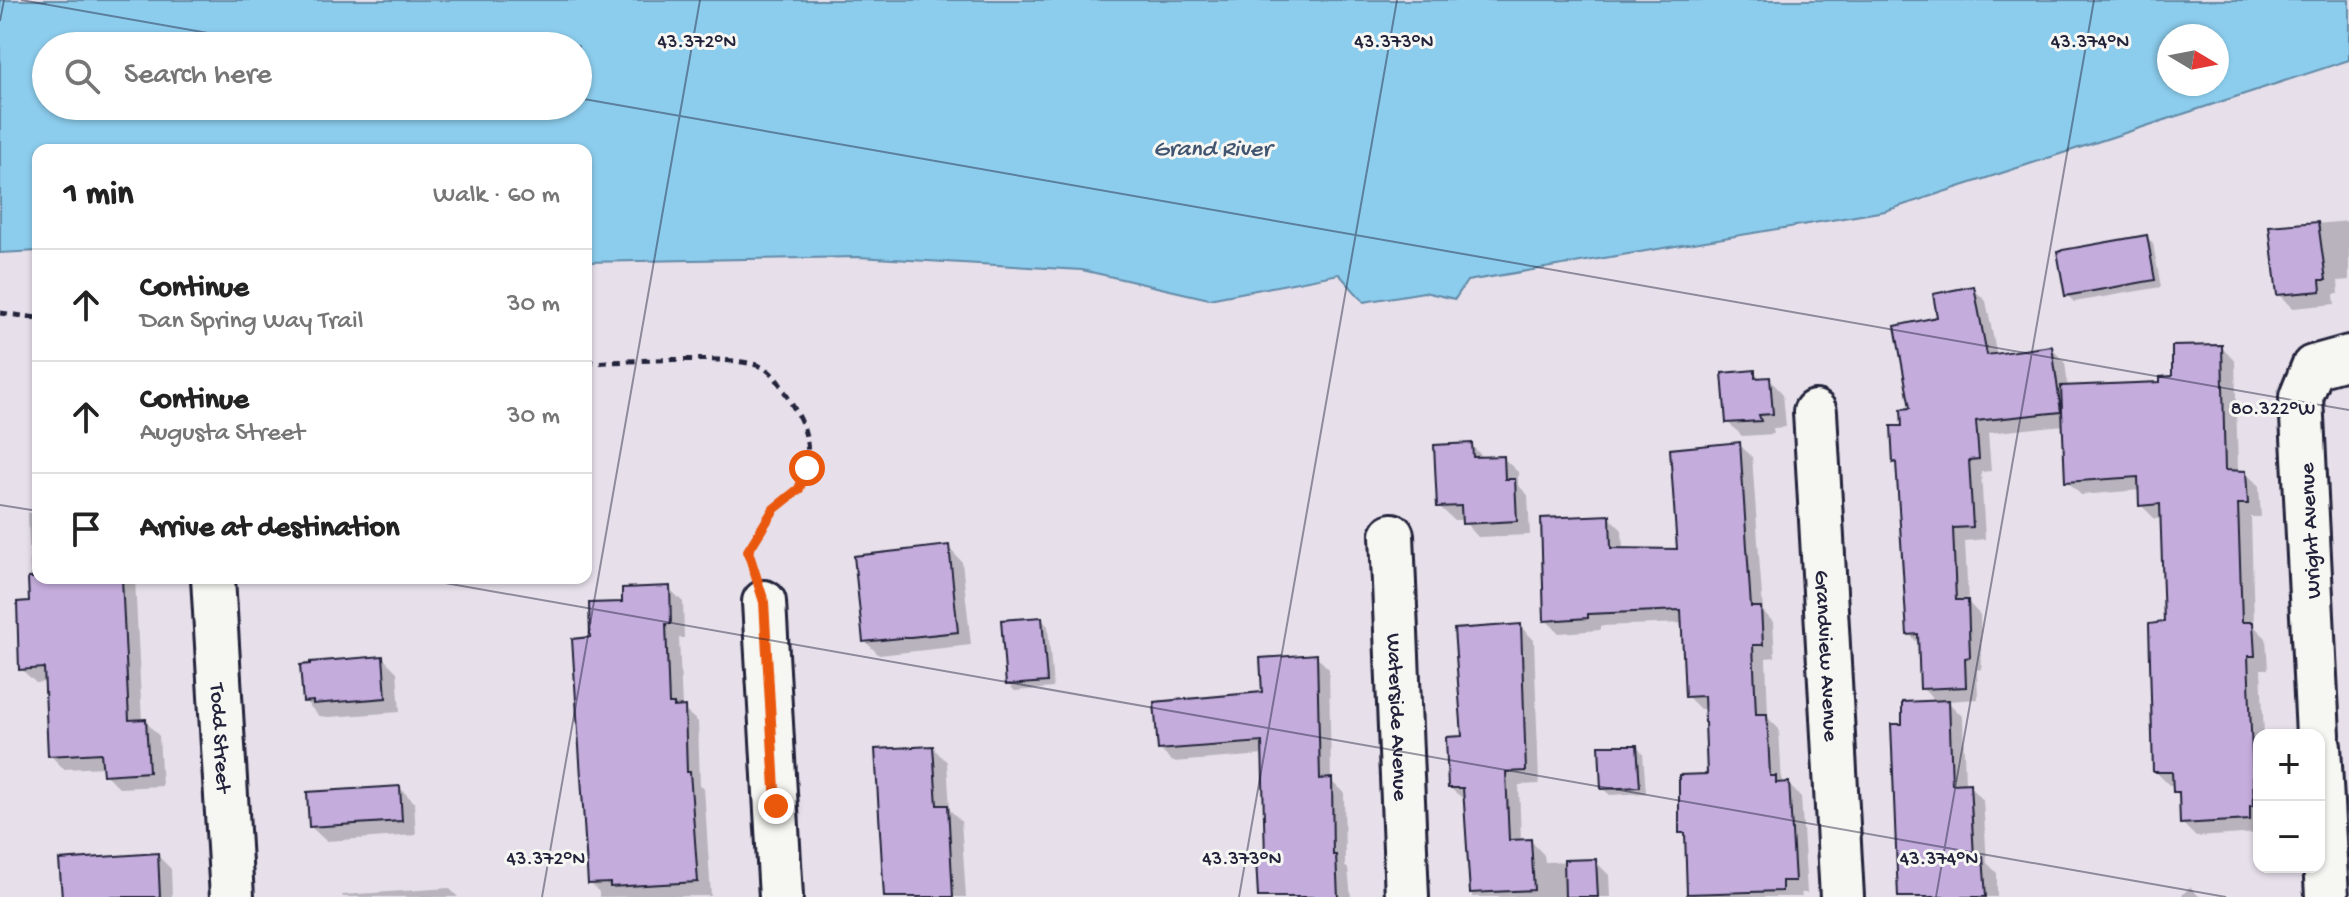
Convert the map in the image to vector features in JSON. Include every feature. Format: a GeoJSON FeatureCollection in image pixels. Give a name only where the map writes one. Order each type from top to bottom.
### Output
{"type":"FeatureCollection","features":[{"type":"Feature","properties":{"kind":"street","name":"Wright Avenue"},"geometry":{"type":"LineString","coordinates":[[2318,729],[2301,397],[2313,367],[2349,357]]}},
{"type":"Feature","properties":{"kind":"street","name":"Grandview Avenue"},"geometry":{"type":"LineString","coordinates":[[1815,412],[1842,897]]}},
{"type":"Feature","properties":{"kind":"street","name":"Waterside Avenue"},"geometry":{"type":"LineString","coordinates":[[1392,535],[1407,897]]}},
{"type":"Feature","properties":{"kind":"street","name":"Todd Street"},"geometry":{"type":"LineString","coordinates":[[213,584],[232,897]]}},
{"type":"Feature","properties":{"kind":"street"},"geometry":{"type":"LineString","coordinates":[[764,602],[781,897]]}},
{"type":"Feature","properties":{"kind":"street"},"geometry":{"type":"LineString","coordinates":[[2322,801],[2327,897]]}},
{"type":"Feature","properties":{"kind":"path"},"geometry":{"type":"LineString","coordinates":[[0,313],[32,317]]}},
{"type":"Feature","properties":{"kind":"path"},"geometry":{"type":"LineString","coordinates":[[592,363],[734,362],[764,368],[779,384],[804,423],[807,468],[799,489],[774,509],[748,551],[764,602]]}},
{"type":"Feature","properties":{"kind":"water","name":"Grand River"},"geometry":{"type":"Polygon","coordinates":[[[0,0],[2349,0],[2349,60],[1885,211],[1467,281],[1455,299],[1424,292],[1364,302],[1339,274],[1209,299],[1082,270],[858,257],[592,262],[592,144],[32,144],[32,251],[0,253],[0,0]]]}},
{"type":"Feature","properties":{"kind":"building"},"geometry":{"type":"Polygon","coordinates":[[[2318,222],[2326,280],[2320,280],[2321,291],[2277,295],[2269,226],[2318,222]]]}},
{"type":"Feature","properties":{"kind":"building"},"geometry":{"type":"Polygon","coordinates":[[[2147,235],[2155,280],[2065,296],[2057,251],[2147,235]]]}},
{"type":"Feature","properties":{"kind":"building"},"geometry":{"type":"Polygon","coordinates":[[[1974,286],[1987,355],[2052,346],[2061,412],[1976,421],[1979,459],[1969,460],[1973,527],[1953,528],[1956,600],[1968,600],[1970,657],[1965,658],[1966,687],[1920,689],[1918,634],[1907,635],[1896,462],[1893,463],[1891,426],[1902,426],[1901,409],[1910,408],[1895,326],[1937,317],[1933,294],[1974,286]]]}},
{"type":"Feature","properties":{"kind":"building"},"geometry":{"type":"Polygon","coordinates":[[[2222,345],[2225,470],[2246,471],[2248,504],[2238,504],[2242,622],[2253,622],[2255,656],[2248,656],[2253,781],[2250,820],[2180,824],[2179,792],[2173,792],[2172,772],[2153,772],[2149,624],[2164,622],[2160,504],[2139,506],[2138,477],[2065,482],[2061,386],[2160,382],[2160,377],[2172,376],[2172,346],[2222,345]]]}},
{"type":"Feature","properties":{"kind":"building"},"geometry":{"type":"Polygon","coordinates":[[[1755,370],[1755,378],[1770,377],[1773,414],[1759,415],[1761,421],[1726,423],[1722,373],[1755,370]]]}},
{"type":"Feature","properties":{"kind":"building"},"geometry":{"type":"Polygon","coordinates":[[[1740,442],[1751,607],[1761,607],[1763,645],[1753,645],[1756,714],[1767,714],[1770,776],[1776,776],[1776,783],[1789,782],[1795,881],[1782,881],[1782,891],[1687,894],[1685,833],[1679,833],[1679,775],[1707,774],[1704,696],[1685,697],[1681,610],[1588,614],[1588,618],[1544,621],[1541,518],[1610,515],[1611,548],[1677,549],[1670,449],[1740,442]]]}},
{"type":"Feature","properties":{"kind":"building"},"geometry":{"type":"Polygon","coordinates":[[[1472,443],[1473,457],[1504,456],[1505,479],[1515,479],[1517,521],[1462,524],[1461,506],[1437,507],[1434,445],[1472,443]]]}},
{"type":"Feature","properties":{"kind":"building"},"geometry":{"type":"Polygon","coordinates":[[[949,545],[958,632],[863,642],[854,556],[949,545]]]}},
{"type":"Feature","properties":{"kind":"building"},"geometry":{"type":"Polygon","coordinates":[[[28,578],[32,578],[32,584],[122,584],[129,720],[146,719],[149,772],[103,775],[101,753],[48,756],[44,668],[19,670],[17,602],[29,601],[28,578]]]}},
{"type":"Feature","properties":{"kind":"building"},"geometry":{"type":"Polygon","coordinates":[[[670,586],[671,624],[666,624],[669,704],[685,706],[687,772],[690,772],[698,882],[610,887],[610,883],[588,884],[572,639],[590,637],[589,603],[622,602],[622,588],[670,586]]]}},
{"type":"Feature","properties":{"kind":"building"},"geometry":{"type":"Polygon","coordinates":[[[1042,617],[1047,682],[1006,685],[1001,620],[1042,617]]]}},
{"type":"Feature","properties":{"kind":"building"},"geometry":{"type":"Polygon","coordinates":[[[1521,624],[1526,771],[1506,772],[1509,840],[1531,839],[1534,890],[1470,893],[1463,788],[1448,788],[1446,737],[1462,736],[1454,629],[1521,624]]]}},
{"type":"Feature","properties":{"kind":"building"},"geometry":{"type":"Polygon","coordinates":[[[1317,654],[1320,779],[1332,778],[1333,855],[1336,855],[1338,897],[1258,897],[1256,859],[1265,858],[1262,742],[1158,750],[1154,702],[1262,692],[1260,658],[1317,654]]]}},
{"type":"Feature","properties":{"kind":"building"},"geometry":{"type":"Polygon","coordinates":[[[383,656],[386,698],[313,704],[313,701],[303,702],[300,665],[383,656]]]}},
{"type":"Feature","properties":{"kind":"building"},"geometry":{"type":"Polygon","coordinates":[[[1949,700],[1952,784],[1970,783],[1974,857],[1983,856],[1986,897],[1898,897],[1891,724],[1902,724],[1902,702],[1949,700]]]}},
{"type":"Feature","properties":{"kind":"building"},"geometry":{"type":"Polygon","coordinates":[[[1599,745],[1637,745],[1640,787],[1601,789],[1599,745]]]}},
{"type":"Feature","properties":{"kind":"building"},"geometry":{"type":"Polygon","coordinates":[[[933,746],[937,805],[948,805],[953,897],[884,897],[875,749],[933,746]]]}},
{"type":"Feature","properties":{"kind":"building"},"geometry":{"type":"Polygon","coordinates":[[[400,786],[402,821],[309,827],[307,792],[400,786]]]}},
{"type":"Feature","properties":{"kind":"building"},"geometry":{"type":"Polygon","coordinates":[[[158,853],[160,897],[62,897],[59,860],[158,853]]]}},
{"type":"Feature","properties":{"kind":"building"},"geometry":{"type":"Polygon","coordinates":[[[1596,859],[1598,897],[1565,897],[1564,860],[1596,859]]]}},
{"type":"Feature","properties":{"kind":"route"},"geometry":{"type":"LineString","coordinates":[[776,806],[764,602],[748,551],[774,509],[799,489],[807,468]]}}]}
